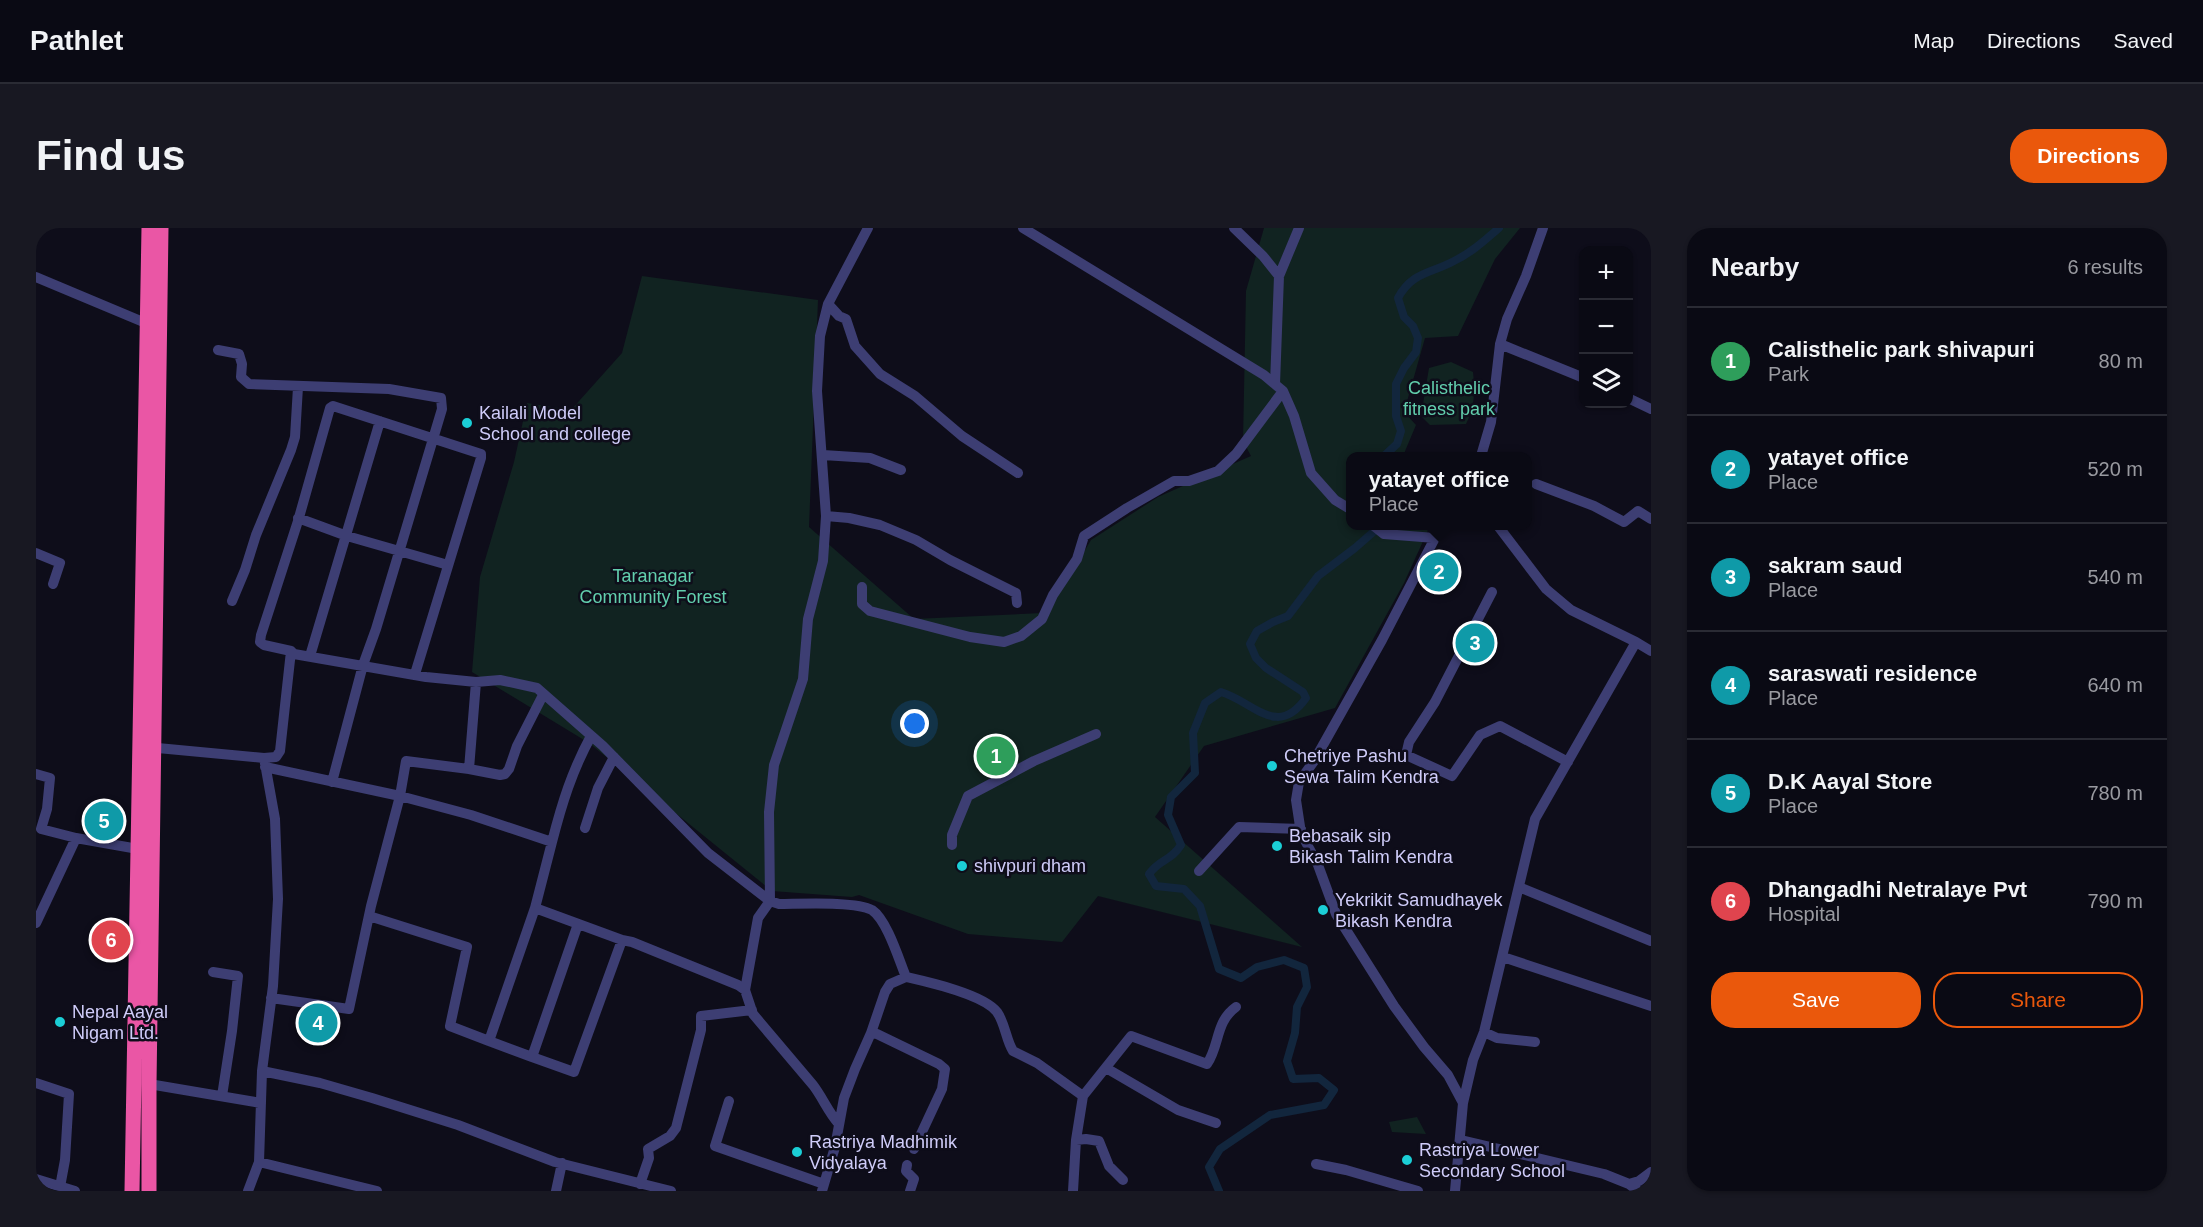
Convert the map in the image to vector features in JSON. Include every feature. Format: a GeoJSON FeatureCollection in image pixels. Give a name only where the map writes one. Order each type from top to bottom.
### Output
{"type":"FeatureCollection","features":[{"type":"Feature","properties":{"kind":"highway"},"geometry":{"type":"LineString","coordinates":[[149,228],[147,747],[149,1191]]}},
{"type":"Feature","properties":{"kind":"highway"},"geometry":{"type":"LineString","coordinates":[[132,1191],[138,849],[147,747],[161,228]]}},
{"type":"Feature","properties":{"kind":"street"},"geometry":{"type":"LineString","coordinates":[[839,1124],[830,1115],[820,1095],[752,1010],[745,990],[758,918],[770,901],[769,812],[774,765],[803,679],[807,627],[823,561],[826,516],[817,391],[820,336],[828,304],[868,228]]}},
{"type":"Feature","properties":{"kind":"street"},"geometry":{"type":"LineString","coordinates":[[1023,228],[1264,375],[1279,388],[1294,416],[1311,473],[1335,500],[1346,507]]}},
{"type":"Feature","properties":{"kind":"street"},"geometry":{"type":"LineString","coordinates":[[1234,228],[1263,256],[1279,276]]}},
{"type":"Feature","properties":{"kind":"street"},"geometry":{"type":"LineString","coordinates":[[862,588],[862,604],[870,611],[970,637],[1004,642],[1021,636],[1042,620],[1053,595],[1077,559],[1084,536],[1174,481],[1189,481],[1218,471],[1236,454],[1279,388],[1279,276],[1299,228]]}},
{"type":"Feature","properties":{"kind":"street"},"geometry":{"type":"LineString","coordinates":[[1482,452],[1491,422],[1500,344],[1507,319],[1526,276],[1543,228]]}},
{"type":"Feature","properties":{"kind":"street"},"geometry":{"type":"LineString","coordinates":[[36,277],[148,324]]}},
{"type":"Feature","properties":{"kind":"street"},"geometry":{"type":"LineString","coordinates":[[828,304],[839,316],[846,319],[855,346],[880,374],[915,396],[962,435],[1018,473]]}},
{"type":"Feature","properties":{"kind":"street"},"geometry":{"type":"LineString","coordinates":[[1500,344],[1579,376]]}},
{"type":"Feature","properties":{"kind":"street"},"geometry":{"type":"LineString","coordinates":[[218,350],[239,354],[242,364],[241,377],[249,384],[389,389],[441,398],[442,409],[363,665],[332,782]]}},
{"type":"Feature","properties":{"kind":"street"},"geometry":{"type":"LineString","coordinates":[[232,601],[260,524],[291,450],[295,437],[298,387]]}},
{"type":"Feature","properties":{"kind":"street"},"geometry":{"type":"LineString","coordinates":[[1633,400],[1651,409]]}},
{"type":"Feature","properties":{"kind":"street"},"geometry":{"type":"LineString","coordinates":[[415,674],[482,458],[479,452],[333,406],[330,408],[260,642],[291,651],[294,654],[415,674],[476,682],[500,680],[537,688],[614,757],[708,853],[770,901],[779,904],[859,906],[873,911],[882,921],[906,977]]}},
{"type":"Feature","properties":{"kind":"street"},"geometry":{"type":"LineString","coordinates":[[310,656],[380,421]]}},
{"type":"Feature","properties":{"kind":"street"},"geometry":{"type":"LineString","coordinates":[[823,455],[870,458],[901,470]]}},
{"type":"Feature","properties":{"kind":"street"},"geometry":{"type":"LineString","coordinates":[[1536,484],[1594,506],[1624,522],[1638,511],[1651,519]]}},
{"type":"Feature","properties":{"kind":"street"},"geometry":{"type":"LineString","coordinates":[[826,516],[849,518],[880,525],[916,540],[1016,593],[1017,603]]}},
{"type":"Feature","properties":{"kind":"street"},"geometry":{"type":"LineString","coordinates":[[298,519],[347,536],[448,565]]}},
{"type":"Feature","properties":{"kind":"street"},"geometry":{"type":"LineString","coordinates":[[1380,530],[1384,534],[1435,538]]}},
{"type":"Feature","properties":{"kind":"street"},"geometry":{"type":"LineString","coordinates":[[1442,530],[1435,538],[1314,761],[1299,782],[1296,800],[1301,829],[1318,865],[1336,914],[1394,1006],[1448,1075],[1463,1103]]}},
{"type":"Feature","properties":{"kind":"street"},"geometry":{"type":"LineString","coordinates":[[1502,530],[1546,589],[1571,610],[1651,651]]}},
{"type":"Feature","properties":{"kind":"street"},"geometry":{"type":"LineString","coordinates":[[36,553],[60,563],[53,584]]}},
{"type":"Feature","properties":{"kind":"street"},"geometry":{"type":"LineString","coordinates":[[1492,592],[1435,702],[1409,742],[1406,755],[1452,776],[1480,735],[1500,726],[1568,762]]}},
{"type":"Feature","properties":{"kind":"street"},"geometry":{"type":"LineString","coordinates":[[1455,1191],[1463,1103],[1473,1060],[1484,1032],[1535,819],[1636,642]]}},
{"type":"Feature","properties":{"kind":"street"},"geometry":{"type":"LineString","coordinates":[[265,763],[276,757],[280,751],[291,651]]}},
{"type":"Feature","properties":{"kind":"street"},"geometry":{"type":"LineString","coordinates":[[469,769],[476,682]]}},
{"type":"Feature","properties":{"kind":"street"},"geometry":{"type":"LineString","coordinates":[[272,998],[349,1009],[369,916],[400,796],[406,761],[469,769],[500,776],[509,769],[517,746],[543,695]]}},
{"type":"Feature","properties":{"kind":"street"},"geometry":{"type":"LineString","coordinates":[[952,845],[952,836],[968,796],[1034,760],[1096,734]]}},
{"type":"Feature","properties":{"kind":"street"},"geometry":{"type":"LineString","coordinates":[[489,1041],[535,908],[564,794],[576,763],[591,736]]}},
{"type":"Feature","properties":{"kind":"street"},"geometry":{"type":"LineString","coordinates":[[147,747],[265,763],[332,782],[400,796],[471,815],[552,842]]}},
{"type":"Feature","properties":{"kind":"street"},"geometry":{"type":"LineString","coordinates":[[585,828],[598,788],[614,757]]}},
{"type":"Feature","properties":{"kind":"street"},"geometry":{"type":"LineString","coordinates":[[248,1191],[259,1162],[262,1071],[272,998],[278,899],[275,819],[265,763]]}},
{"type":"Feature","properties":{"kind":"street"},"geometry":{"type":"LineString","coordinates":[[36,774],[50,778],[47,809],[38,828],[76,838],[138,849]]}},
{"type":"Feature","properties":{"kind":"street"},"geometry":{"type":"LineString","coordinates":[[1199,871],[1239,827],[1301,829]]}},
{"type":"Feature","properties":{"kind":"street"},"geometry":{"type":"LineString","coordinates":[[36,924],[76,838]]}},
{"type":"Feature","properties":{"kind":"street"},"geometry":{"type":"LineString","coordinates":[[1519,887],[1651,941]]}},
{"type":"Feature","properties":{"kind":"street"},"geometry":{"type":"LineString","coordinates":[[535,908],[632,942],[738,985],[745,990]]}},
{"type":"Feature","properties":{"kind":"street"},"geometry":{"type":"LineString","coordinates":[[369,916],[467,947],[450,1026],[574,1072],[622,940]]}},
{"type":"Feature","properties":{"kind":"street"},"geometry":{"type":"LineString","coordinates":[[532,1057],[578,924]]}},
{"type":"Feature","properties":{"kind":"street"},"geometry":{"type":"LineString","coordinates":[[1503,957],[1651,1006]]}},
{"type":"Feature","properties":{"kind":"street"},"geometry":{"type":"LineString","coordinates":[[213,972],[238,976],[222,1096]]}},
{"type":"Feature","properties":{"kind":"street"},"geometry":{"type":"LineString","coordinates":[[729,1101],[715,1146],[823,1187],[835,1147],[844,1098],[885,992],[890,984],[906,977],[987,1002],[998,1013],[1013,1051],[1037,1064],[1083,1096]]}},
{"type":"Feature","properties":{"kind":"street"},"geometry":{"type":"LineString","coordinates":[[1073,1191],[1076,1140],[1083,1096],[1131,1036],[1206,1064],[1212,1057],[1218,1031],[1224,1018],[1236,1007]]}},
{"type":"Feature","properties":{"kind":"street"},"geometry":{"type":"LineString","coordinates":[[640,1184],[649,1158],[648,1149],[670,1136],[676,1128],[700,1030],[701,1016],[752,1010]]}},
{"type":"Feature","properties":{"kind":"street"},"geometry":{"type":"LineString","coordinates":[[1484,1032],[1497,1038],[1535,1042]]}},
{"type":"Feature","properties":{"kind":"street"},"geometry":{"type":"LineString","coordinates":[[871,1033],[939,1064],[945,1069],[942,1089],[914,1149]]}},
{"type":"Feature","properties":{"kind":"street"},"geometry":{"type":"LineString","coordinates":[[1106,1068],[1178,1110],[1216,1123]]}},
{"type":"Feature","properties":{"kind":"street"},"geometry":{"type":"LineString","coordinates":[[262,1071],[320,1083],[458,1125],[562,1163],[671,1191]]}},
{"type":"Feature","properties":{"kind":"street"},"geometry":{"type":"LineString","coordinates":[[36,1083],[69,1094],[65,1160],[60,1187]]}},
{"type":"Feature","properties":{"kind":"street"},"geometry":{"type":"LineString","coordinates":[[149,1084],[261,1103]]}},
{"type":"Feature","properties":{"kind":"street"},"geometry":{"type":"LineString","coordinates":[[1076,1140],[1099,1141],[1108,1166],[1123,1180]]}},
{"type":"Feature","properties":{"kind":"street"},"geometry":{"type":"LineString","coordinates":[[1461,1140],[1604,1174],[1633,1187],[1651,1172]]}},
{"type":"Feature","properties":{"kind":"street"},"geometry":{"type":"LineString","coordinates":[[259,1162],[377,1191]]}},
{"type":"Feature","properties":{"kind":"street"},"geometry":{"type":"LineString","coordinates":[[556,1191],[562,1163]]}},
{"type":"Feature","properties":{"kind":"street"},"geometry":{"type":"LineString","coordinates":[[1316,1164],[1346,1170],[1418,1191]]}},
{"type":"Feature","properties":{"kind":"street"},"geometry":{"type":"LineString","coordinates":[[907,1165],[906,1171],[914,1179],[910,1191]]}},
{"type":"Feature","properties":{"kind":"street"},"geometry":{"type":"LineString","coordinates":[[36,1179],[75,1191]]}},
{"type":"Feature","properties":{"kind":"green space","name":"Taranagar Community Forest"},"geometry":{"type":"Polygon","coordinates":[[[1264,228],[1520,228],[1495,259],[1458,336],[1425,338],[1404,412],[1416,425],[1405,452],[1346,452],[1346,530],[1428,530],[1404,583],[1335,708],[1204,746],[1155,817],[1302,947],[1098,896],[1062,942],[968,934],[859,895],[852,897],[772,891],[589,743],[472,672],[480,577],[514,462],[527,403],[571,410],[622,353],[642,276],[818,300],[809,527],[914,619],[1042,613],[1064,586],[1091,540],[1158,497],[1251,456],[1243,441],[1246,291],[1264,228]]]}},
{"type":"Feature","properties":{"kind":"green space","name":"Calisthelic fitness park"},"geometry":{"type":"Polygon","coordinates":[[[1451,362],[1473,372],[1474,392],[1471,411],[1466,424],[1430,425],[1421,416],[1429,368],[1451,362]]]}},
{"type":"Feature","properties":{"kind":"green space"},"geometry":{"type":"Polygon","coordinates":[[[1417,1117],[1426,1134],[1392,1132],[1389,1122],[1417,1117]]]}},
{"type":"Feature","properties":{"kind":"waterway"},"geometry":{"type":"LineString","coordinates":[[1388,452],[1397,444],[1401,431],[1396,416],[1396,384],[1416,352],[1418,338],[1413,326],[1404,317],[1398,298],[1403,289],[1416,278],[1460,258],[1499,228]]}},
{"type":"Feature","properties":{"kind":"waterway"},"geometry":{"type":"LineString","coordinates":[[1219,1191],[1209,1167],[1220,1149],[1270,1115],[1324,1105],[1334,1090],[1319,1078],[1293,1079],[1287,1061],[1295,1033],[1297,1007],[1307,987],[1304,968],[1284,960],[1257,967],[1241,978],[1219,969],[1200,906],[1184,889],[1156,886],[1149,874],[1181,845],[1168,815],[1171,797],[1195,773],[1193,733],[1205,703],[1221,692],[1275,717],[1285,716],[1295,710],[1306,698],[1303,692],[1266,668],[1256,658],[1250,644],[1257,631],[1288,616],[1318,576],[1376,530]]}},
{"type":"Feature","properties":{"kind":"place","name":"Kailali Model School and college"},"geometry":{"type":"Point","coordinates":[467,423]}},
{"type":"Feature","properties":{"kind":"place","name":"yatayet office"},"geometry":{"type":"Point","coordinates":[1439,572]}},
{"type":"Feature","properties":{"kind":"place","name":"sakram saud"},"geometry":{"type":"Point","coordinates":[1475,643]}},
{"type":"Feature","properties":{"kind":"place","name":"Calisthelic park shivapuri"},"geometry":{"type":"Point","coordinates":[996,756]}},
{"type":"Feature","properties":{"kind":"place","name":"Chetriye Pashu Sewa Talim Kendra"},"geometry":{"type":"Point","coordinates":[1272,766]}},
{"type":"Feature","properties":{"kind":"place","name":"D.K Aayal Store"},"geometry":{"type":"Point","coordinates":[104,821]}},
{"type":"Feature","properties":{"kind":"place","name":"Bebasaik sip Bikash Talim Kendra"},"geometry":{"type":"Point","coordinates":[1277,846]}},
{"type":"Feature","properties":{"kind":"place","name":"shivpuri dham"},"geometry":{"type":"Point","coordinates":[962,866]}},
{"type":"Feature","properties":{"kind":"place","name":"Yekrikit Samudhayek Bikash Kendra"},"geometry":{"type":"Point","coordinates":[1323,910]}},
{"type":"Feature","properties":{"kind":"place","name":"Dhangadhi Netralaye Pvt"},"geometry":{"type":"Point","coordinates":[111,940]}},
{"type":"Feature","properties":{"kind":"place","name":"Nepal Aayal Nigam Ltd."},"geometry":{"type":"Point","coordinates":[60,1022]}},
{"type":"Feature","properties":{"kind":"place","name":"saraswati residence"},"geometry":{"type":"Point","coordinates":[318,1023]}},
{"type":"Feature","properties":{"kind":"place","name":"Rastriya Madhimik Vidyalaya"},"geometry":{"type":"Point","coordinates":[797,1152]}},
{"type":"Feature","properties":{"kind":"place","name":"Rastriya Lower Secondary School"},"geometry":{"type":"Point","coordinates":[1407,1160]}}]}
